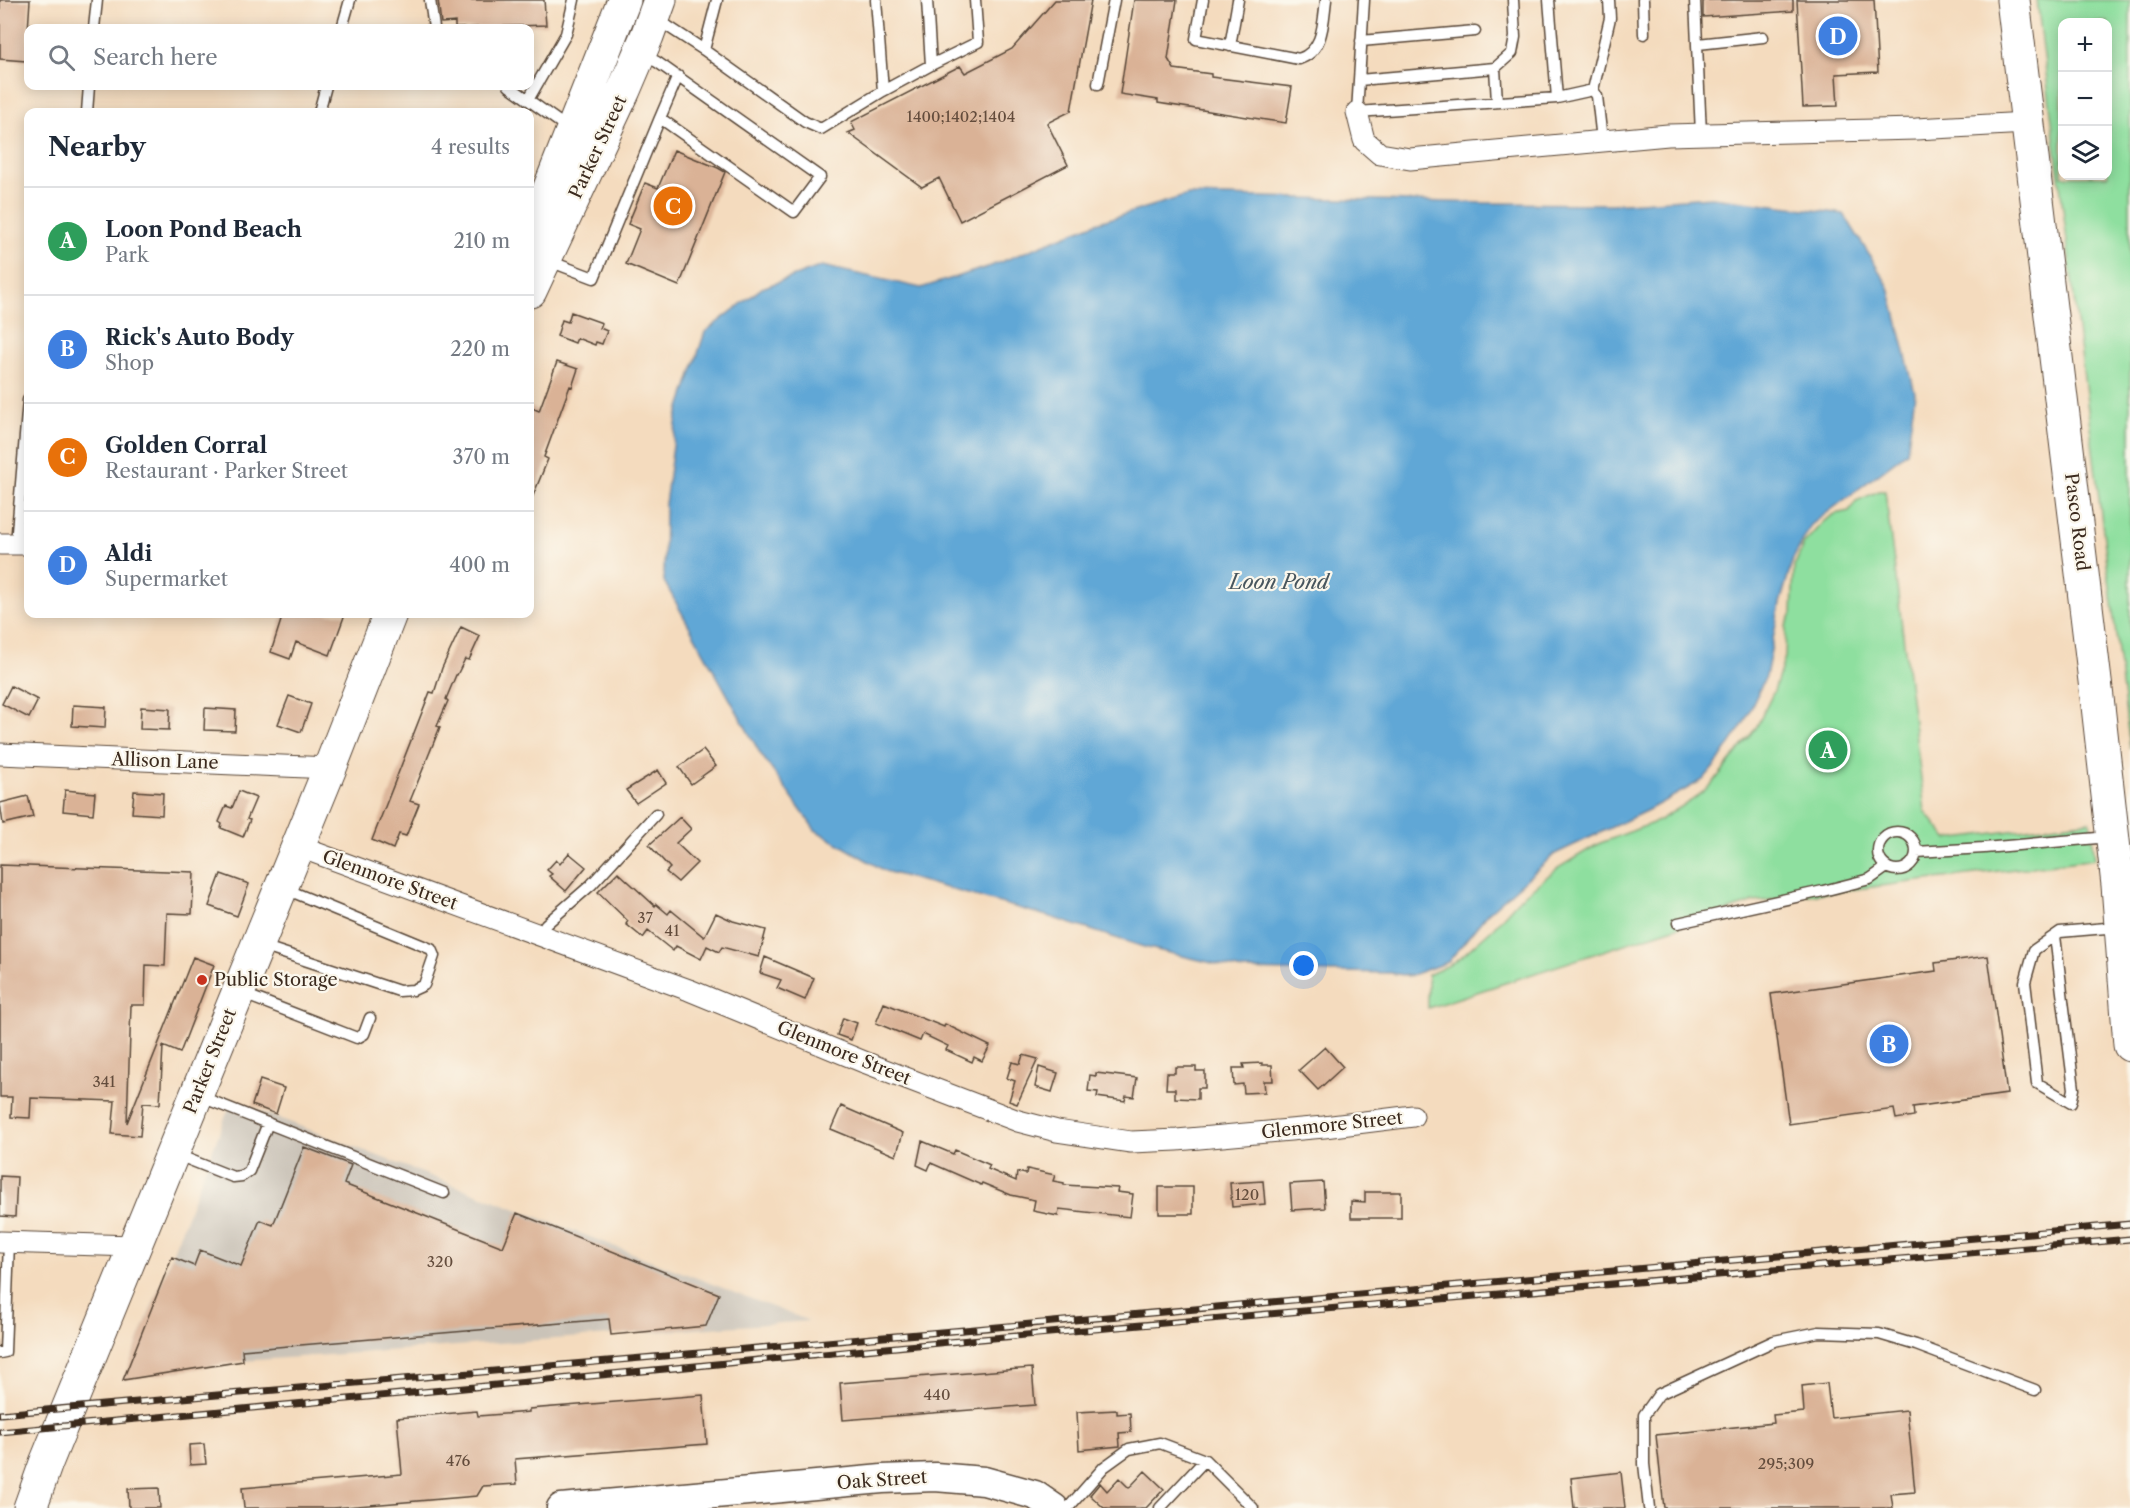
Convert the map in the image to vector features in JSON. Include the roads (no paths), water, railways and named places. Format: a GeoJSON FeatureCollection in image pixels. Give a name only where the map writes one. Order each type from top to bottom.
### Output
{"type":"FeatureCollection","features":[{"type":"Feature","properties":{"kind":"main road","name":"Parker Street"},"geometry":{"type":"LineString","coordinates":[[534,266],[537,248],[572,131],[624,0]]}},
{"type":"Feature","properties":{"kind":"main road","name":"Pasco Road"},"geometry":{"type":"LineString","coordinates":[[2013,0],[2085,585],[2121,927],[2130,1045]]}},
{"type":"Feature","properties":{"kind":"main road","name":"Parker Street"},"geometry":{"type":"LineString","coordinates":[[537,248],[640,53],[657,9]]}},
{"type":"Feature","properties":{"kind":"main road","name":"Parker Street"},"geometry":{"type":"LineString","coordinates":[[30,1508],[46,1463],[330,768],[388,618]]}},
{"type":"Feature","properties":{"kind":"street"},"geometry":{"type":"LineString","coordinates":[[1357,112],[1364,141],[1380,154],[1410,159],[1602,140],[1701,134],[1916,129],[2027,123]]}},
{"type":"Feature","properties":{"kind":"street","name":"Allison Lane"},"geometry":{"type":"LineString","coordinates":[[0,754],[330,768]]}},
{"type":"Feature","properties":{"kind":"street","name":"Glenmore Street"},"geometry":{"type":"LineString","coordinates":[[297,846],[689,990],[864,1062],[1018,1121],[1057,1131],[1131,1142],[1324,1127],[1413,1116]]}},
{"type":"Feature","properties":{"kind":"street"},"geometry":{"type":"LineString","coordinates":[[4,1242],[134,1246]]}},
{"type":"Feature","properties":{"kind":"street","name":"Oak Street"},"geometry":{"type":"LineString","coordinates":[[561,1508],[658,1504],[882,1479],[936,1477],[984,1481],[1035,1495],[1054,1508]]}},
{"type":"Feature","properties":{"kind":"lane"},"geometry":{"type":"LineString","coordinates":[[94,24],[97,0]]}},
{"type":"Feature","properties":{"kind":"lane"},"geometry":{"type":"LineString","coordinates":[[343,24],[350,0]]}},
{"type":"Feature","properties":{"kind":"lane"},"geometry":{"type":"LineString","coordinates":[[430,0],[433,24]]}},
{"type":"Feature","properties":{"kind":"lane"},"geometry":{"type":"LineString","coordinates":[[534,90],[566,34],[574,0]]}},
{"type":"Feature","properties":{"kind":"lane"},"geometry":{"type":"LineString","coordinates":[[704,50],[717,0]]}},
{"type":"Feature","properties":{"kind":"lane"},"geometry":{"type":"LineString","coordinates":[[876,0],[883,91]]}},
{"type":"Feature","properties":{"kind":"lane"},"geometry":{"type":"LineString","coordinates":[[927,0],[931,65]]}},
{"type":"Feature","properties":{"kind":"lane"},"geometry":{"type":"LineString","coordinates":[[657,9],[704,50],[805,122],[821,129],[883,91],[978,42],[975,0]]}},
{"type":"Feature","properties":{"kind":"lane"},"geometry":{"type":"LineString","coordinates":[[1098,84],[1114,0]]}},
{"type":"Feature","properties":{"kind":"lane"},"geometry":{"type":"LineString","coordinates":[[1203,0],[1196,39],[1299,59],[1307,57],[1319,41],[1326,0]]}},
{"type":"Feature","properties":{"kind":"lane"},"geometry":{"type":"LineString","coordinates":[[1230,46],[1238,0]]}},
{"type":"Feature","properties":{"kind":"lane"},"geometry":{"type":"LineString","coordinates":[[1364,0],[1357,112],[1557,98],[1593,90]]}},
{"type":"Feature","properties":{"kind":"lane"},"geometry":{"type":"LineString","coordinates":[[1359,80],[1495,68],[1512,53],[1515,37],[1513,0]]}},
{"type":"Feature","properties":{"kind":"lane"},"geometry":{"type":"LineString","coordinates":[[1549,0],[1557,98]]}},
{"type":"Feature","properties":{"kind":"lane"},"geometry":{"type":"LineString","coordinates":[[1602,140],[1597,96],[1593,90],[1610,18],[1609,0]]}},
{"type":"Feature","properties":{"kind":"lane"},"geometry":{"type":"LineString","coordinates":[[1643,0],[1644,34]]}},
{"type":"Feature","properties":{"kind":"lane"},"geometry":{"type":"LineString","coordinates":[[1695,0],[1701,134]]}},
{"type":"Feature","properties":{"kind":"lane"},"geometry":{"type":"LineString","coordinates":[[1361,41],[1475,31]]}},
{"type":"Feature","properties":{"kind":"lane"},"geometry":{"type":"LineString","coordinates":[[1698,44],[1763,37]]}},
{"type":"Feature","properties":{"kind":"lane"},"geometry":{"type":"LineString","coordinates":[[640,53],[678,76],[820,177],[794,212],[660,118]]}},
{"type":"Feature","properties":{"kind":"lane"},"geometry":{"type":"LineString","coordinates":[[1495,68],[1497,102]]}},
{"type":"Feature","properties":{"kind":"lane"},"geometry":{"type":"LineString","coordinates":[[537,248],[594,278],[678,76]]}},
{"type":"Feature","properties":{"kind":"lane"},"geometry":{"type":"LineString","coordinates":[[87,108],[90,90]]}},
{"type":"Feature","properties":{"kind":"lane"},"geometry":{"type":"LineString","coordinates":[[320,108],[325,90]]}},
{"type":"Feature","properties":{"kind":"lane"},"geometry":{"type":"LineString","coordinates":[[514,90],[572,131]]}},
{"type":"Feature","properties":{"kind":"lane"},"geometry":{"type":"LineString","coordinates":[[528,100],[534,90]]}},
{"type":"Feature","properties":{"kind":"lane"},"geometry":{"type":"LineString","coordinates":[[15,544],[24,444]]}},
{"type":"Feature","properties":{"kind":"lane"},"geometry":{"type":"LineString","coordinates":[[538,935],[546,924],[591,885],[656,814]]}},
{"type":"Feature","properties":{"kind":"lane"},"geometry":{"type":"LineString","coordinates":[[1905,834],[1914,843],[1916,852],[1914,860],[1899,870],[1887,867],[1879,857],[1880,844],[1888,835],[1905,834]]}},
{"type":"Feature","properties":{"kind":"lane"},"geometry":{"type":"LineString","coordinates":[[1916,852],[2112,837]]}},
{"type":"Feature","properties":{"kind":"lane"},"geometry":{"type":"LineString","coordinates":[[1678,923],[1870,879],[1887,867]]}},
{"type":"Feature","properties":{"kind":"lane"},"geometry":{"type":"LineString","coordinates":[[257,944],[399,991],[413,990],[424,985],[434,956],[430,949],[280,887]]}},
{"type":"Feature","properties":{"kind":"lane"},"geometry":{"type":"LineString","coordinates":[[2055,936],[2074,1089],[2071,1103],[2037,1083],[2025,982],[2034,950],[2060,932],[2121,927]]}},
{"type":"Feature","properties":{"kind":"lane"},"geometry":{"type":"LineString","coordinates":[[238,992],[357,1038],[364,1034],[370,1018]]}},
{"type":"Feature","properties":{"kind":"lane"},"geometry":{"type":"LineString","coordinates":[[196,1094],[444,1193]]}},
{"type":"Feature","properties":{"kind":"lane"},"geometry":{"type":"LineString","coordinates":[[172,1153],[233,1177],[242,1176],[249,1171],[268,1123]]}},
{"type":"Feature","properties":{"kind":"lane"},"geometry":{"type":"LineString","coordinates":[[0,1353],[5,1352],[4,1242]]}},
{"type":"Feature","properties":{"kind":"lane"},"geometry":{"type":"LineString","coordinates":[[1649,1508],[1644,1464],[1644,1415],[1659,1394],[1774,1341],[1819,1332],[1880,1334],[1916,1345],[2035,1390]]}},
{"type":"Feature","properties":{"kind":"lane"},"geometry":{"type":"LineString","coordinates":[[1068,1508],[1104,1467],[1129,1449],[1160,1443],[1205,1460],[1253,1508]]}},
{"type":"Feature","properties":{"kind":"lane"},"geometry":{"type":"LineString","coordinates":[[1160,1508],[1205,1460]]}},
{"type":"Feature","properties":{"kind":"water","name":"Loon Pond"},"geometry":{"type":"Polygon","coordinates":[[[1188,195],[1611,204],[1712,197],[1844,214],[1889,287],[1915,393],[1907,452],[1811,525],[1793,559],[1780,603],[1766,676],[1744,723],[1718,762],[1703,780],[1648,810],[1555,854],[1487,914],[1448,962],[1409,976],[1391,973],[1242,970],[1144,947],[1047,916],[885,871],[815,830],[760,753],[664,581],[665,504],[677,417],[705,332],[762,288],[822,266],[921,288],[991,266],[1096,223],[1188,195]]]}},
{"type":"Feature","properties":{"kind":"railway"},"geometry":{"type":"LineString","coordinates":[[0,1414],[964,1330],[2130,1224]]}},
{"type":"Feature","properties":{"kind":"railway"},"geometry":{"type":"LineString","coordinates":[[0,1432],[970,1340],[2130,1239]]}},
{"type":"Feature","properties":{"kind":"place","name":"Aldi"},"geometry":{"type":"Point","coordinates":[1838,36]}},
{"type":"Feature","properties":{"kind":"place","name":"Golden Corral"},"geometry":{"type":"Point","coordinates":[673,206]}},
{"type":"Feature","properties":{"kind":"place","name":"Loon Pond Beach"},"geometry":{"type":"Point","coordinates":[1828,750]}},
{"type":"Feature","properties":{"kind":"place","name":"Public Storage"},"geometry":{"type":"Point","coordinates":[202,980]}},
{"type":"Feature","properties":{"kind":"place","name":"Rick's Auto Body"},"geometry":{"type":"Point","coordinates":[1889,1044]}}]}
